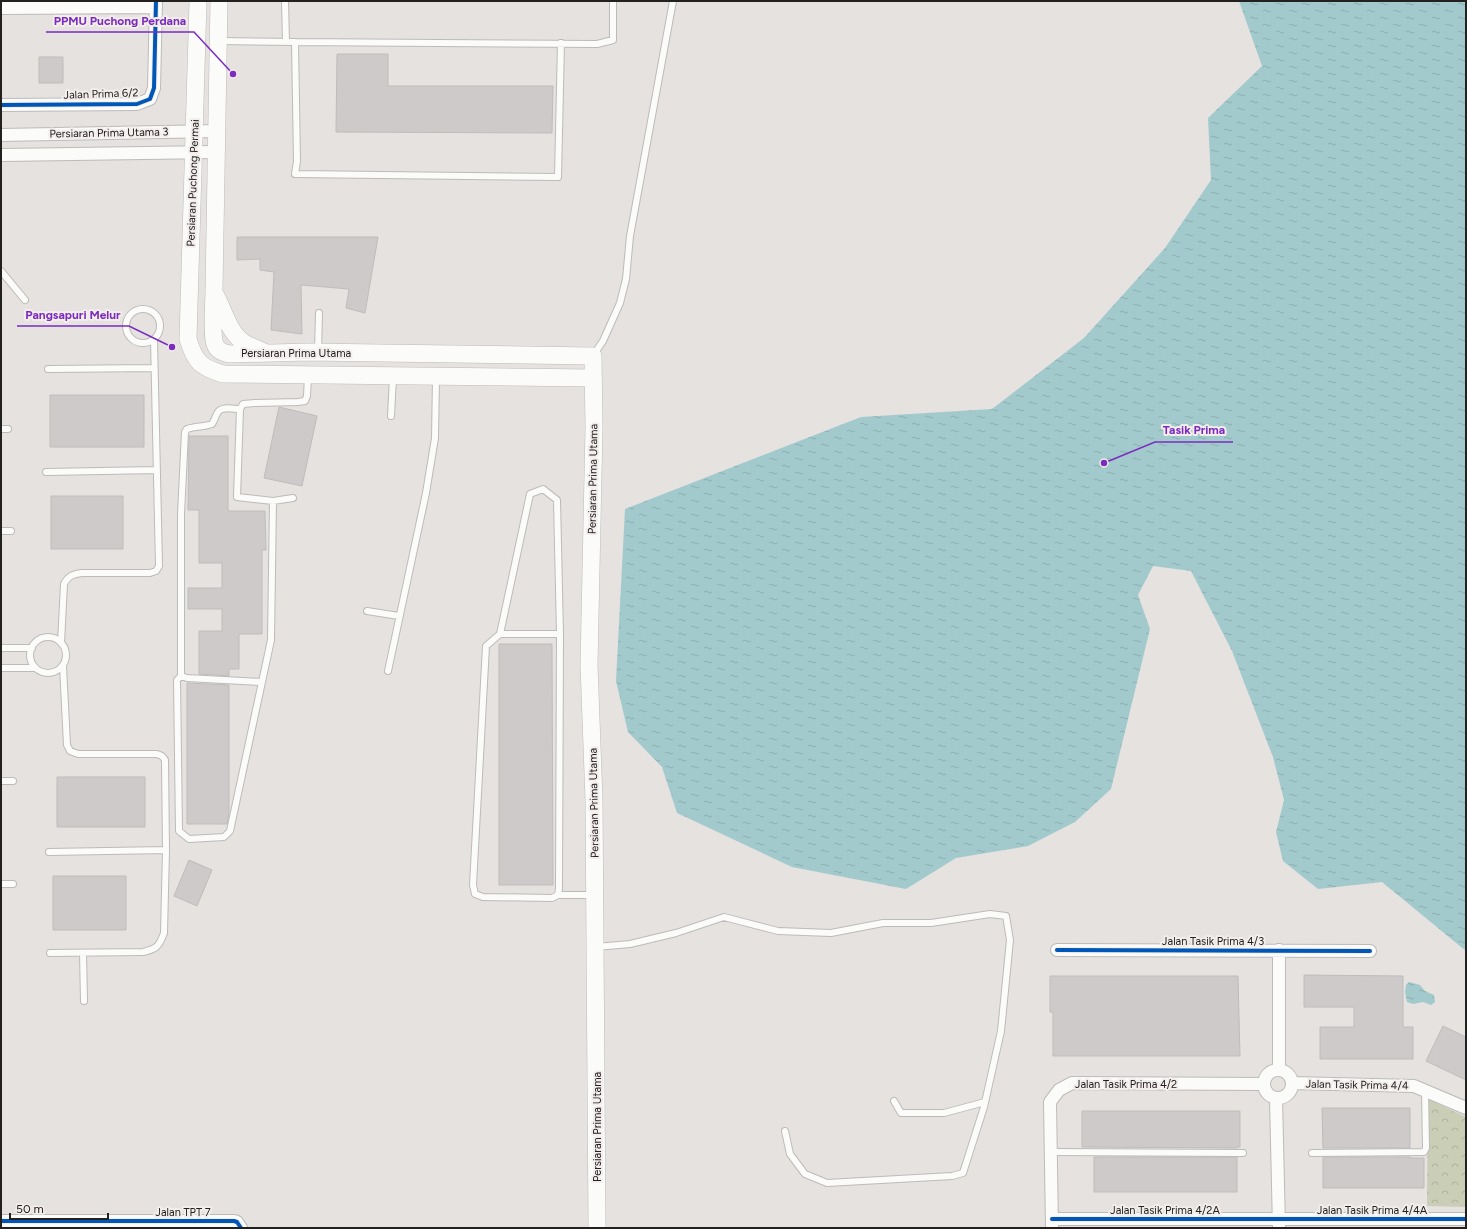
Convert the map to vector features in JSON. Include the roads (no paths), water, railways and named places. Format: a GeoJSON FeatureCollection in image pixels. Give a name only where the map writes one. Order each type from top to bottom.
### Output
{"type":"FeatureCollection","features":[{"type":"Feature","properties":{"kind":"main road","name":"Persiaran Puchong Permai"},"geometry":{"type":"LineString","coordinates":[[198,1],[188,339],[192,353],[198,363]]}},
{"type":"Feature","properties":{"kind":"main road","name":"Persiaran Puchong Permai"},"geometry":{"type":"LineString","coordinates":[[217,349],[214,336],[214,290],[219,1]]}},
{"type":"Feature","properties":{"kind":"main road"},"geometry":{"type":"LineString","coordinates":[[214,290],[229,327],[245,344],[268,353]]}},
{"type":"Feature","properties":{"kind":"main road","name":"Persiaran Prima Utama"},"geometry":{"type":"LineString","coordinates":[[217,349],[223,353],[230,354],[313,353],[593,356],[594,428],[589,665],[594,800],[597,1228]]}},
{"type":"Feature","properties":{"kind":"main road"},"geometry":{"type":"LineString","coordinates":[[198,363],[217,349]]}},
{"type":"Feature","properties":{"kind":"main road"},"geometry":{"type":"LineString","coordinates":[[308,375],[313,353]]}},
{"type":"Feature","properties":{"kind":"main road","name":"Persiaran Prima Utama"},"geometry":{"type":"LineString","coordinates":[[198,363],[208,370],[223,374],[593,378]]}},
{"type":"Feature","properties":{"kind":"street"},"geometry":{"type":"LineString","coordinates":[[1,8],[156,4]]}},
{"type":"Feature","properties":{"kind":"street","name":"Jalan Prima 6/2"},"geometry":{"type":"LineString","coordinates":[[1,105],[137,104],[150,98],[154,88],[156,4]]}},
{"type":"Feature","properties":{"kind":"street","name":"Persiaran Prima Utama 3"},"geometry":{"type":"LineString","coordinates":[[1,135],[217,131]]}},
{"type":"Feature","properties":{"kind":"street","name":"Persiaran Prima Utama 3"},"geometry":{"type":"LineString","coordinates":[[1,155],[216,152]]}},
{"type":"Feature","properties":{"kind":"street","name":"Jalan Tasik Prima 4/3"},"geometry":{"type":"LineString","coordinates":[[1056,950],[1370,951]]}},
{"type":"Feature","properties":{"kind":"street"},"geometry":{"type":"LineString","coordinates":[[1279,950],[1279,1069]]}},
{"type":"Feature","properties":{"kind":"street"},"geometry":{"type":"LineString","coordinates":[[1279,1069],[1287,1072],[1292,1079],[1292,1088],[1285,1096],[1276,1098],[1267,1093],[1263,1084],[1264,1079],[1270,1072],[1279,1069]]}},
{"type":"Feature","properties":{"kind":"street","name":"Jalan Tasik Prima 4/2"},"geometry":{"type":"LineString","coordinates":[[1052,1224],[1050,1102],[1059,1090],[1072,1083],[1263,1084]]}},
{"type":"Feature","properties":{"kind":"street","name":"Jalan Tasik Prima 4/4"},"geometry":{"type":"LineString","coordinates":[[1292,1083],[1414,1086],[1466,1108]]}},
{"type":"Feature","properties":{"kind":"street"},"geometry":{"type":"LineString","coordinates":[[1276,1098],[1279,1223]]}},
{"type":"Feature","properties":{"kind":"street","name":"Jalan Tasik Prima 4/4A"},"geometry":{"type":"LineString","coordinates":[[1279,1223],[1466,1219]]}},
{"type":"Feature","properties":{"kind":"street","name":"Jalan TPT 7"},"geometry":{"type":"LineString","coordinates":[[1,1221],[234,1221],[237,1222],[240,1228]]}},
{"type":"Feature","properties":{"kind":"street","name":"Jalan Tasik Prima 4/2A"},"geometry":{"type":"LineString","coordinates":[[1052,1224],[1279,1223]]}},
{"type":"Feature","properties":{"kind":"lane"},"geometry":{"type":"LineString","coordinates":[[285,1],[286,42]]}},
{"type":"Feature","properties":{"kind":"lane"},"geometry":{"type":"LineString","coordinates":[[218,41],[597,44],[613,40],[613,1]]}},
{"type":"Feature","properties":{"kind":"lane"},"geometry":{"type":"LineString","coordinates":[[593,356],[603,341],[620,303],[626,279],[630,236],[673,1]]}},
{"type":"Feature","properties":{"kind":"lane"},"geometry":{"type":"LineString","coordinates":[[294,42],[297,160],[295,174],[558,177],[561,44]]}},
{"type":"Feature","properties":{"kind":"lane"},"geometry":{"type":"LineString","coordinates":[[1,271],[25,300]]}},
{"type":"Feature","properties":{"kind":"lane"},"geometry":{"type":"LineString","coordinates":[[61,643],[64,584],[67,578],[74,574],[82,573],[150,573],[156,571],[159,566],[154,340],[160,332],[161,326],[157,316],[148,309],[137,310],[132,313],[126,323],[128,334],[136,342],[148,343],[154,340]]}},
{"type":"Feature","properties":{"kind":"lane"},"geometry":{"type":"LineString","coordinates":[[313,353],[319,313]]}},
{"type":"Feature","properties":{"kind":"lane"},"geometry":{"type":"LineString","coordinates":[[48,369],[154,368]]}},
{"type":"Feature","properties":{"kind":"lane"},"geometry":{"type":"LineString","coordinates":[[293,498],[273,502],[237,496],[240,409],[243,404],[305,401],[307,396],[308,375]]}},
{"type":"Feature","properties":{"kind":"lane"},"geometry":{"type":"LineString","coordinates":[[391,416],[393,375]]}},
{"type":"Feature","properties":{"kind":"lane"},"geometry":{"type":"LineString","coordinates":[[388,671],[424,500],[435,438],[436,376]]}},
{"type":"Feature","properties":{"kind":"lane"},"geometry":{"type":"LineString","coordinates":[[240,409],[224,408],[217,413],[212,424],[188,428],[185,432],[181,514],[180,676],[178,680],[179,831],[189,839],[224,837],[230,831],[271,640],[273,502]]}},
{"type":"Feature","properties":{"kind":"lane"},"geometry":{"type":"LineString","coordinates":[[46,472],[157,470]]}},
{"type":"Feature","properties":{"kind":"lane"},"geometry":{"type":"LineString","coordinates":[[558,895],[560,634],[557,500],[543,489],[530,494],[500,634],[486,646],[472,885],[475,894],[483,897],[552,898],[558,895],[595,895]]}},
{"type":"Feature","properties":{"kind":"lane"},"geometry":{"type":"LineString","coordinates":[[1,531],[11,531]]}},
{"type":"Feature","properties":{"kind":"lane"},"geometry":{"type":"LineString","coordinates":[[367,611],[399,616]]}},
{"type":"Feature","properties":{"kind":"lane"},"geometry":{"type":"LineString","coordinates":[[500,634],[560,634]]}},
{"type":"Feature","properties":{"kind":"lane"},"geometry":{"type":"LineString","coordinates":[[50,953],[142,952],[153,949],[160,944],[164,933],[166,850],[165,760],[162,756],[157,754],[78,754],[70,751],[67,745],[63,666],[66,654],[61,643],[56,639],[45,638],[36,642],[32,648],[30,657],[35,668],[40,672],[52,673],[63,666]]}},
{"type":"Feature","properties":{"kind":"lane"},"geometry":{"type":"LineString","coordinates":[[1,648],[32,648]]}},
{"type":"Feature","properties":{"kind":"lane"},"geometry":{"type":"LineString","coordinates":[[1,668],[35,668]]}},
{"type":"Feature","properties":{"kind":"lane"},"geometry":{"type":"LineString","coordinates":[[180,676],[187,678],[261,682]]}},
{"type":"Feature","properties":{"kind":"lane"},"geometry":{"type":"LineString","coordinates":[[1,781],[13,781]]}},
{"type":"Feature","properties":{"kind":"lane"},"geometry":{"type":"LineString","coordinates":[[49,852],[166,850]]}},
{"type":"Feature","properties":{"kind":"lane"},"geometry":{"type":"LineString","coordinates":[[1,884],[13,884]]}},
{"type":"Feature","properties":{"kind":"lane"},"geometry":{"type":"LineString","coordinates":[[596,947],[630,944],[676,933],[724,916],[778,931],[831,933],[883,923],[931,923],[990,914],[1006,916],[1010,940],[1001,1031],[985,1102],[963,1173],[952,1176],[827,1183],[805,1174],[790,1154],[785,1130]]}},
{"type":"Feature","properties":{"kind":"lane"},"geometry":{"type":"LineString","coordinates":[[84,953],[84,1001]]}},
{"type":"Feature","properties":{"kind":"lane"},"geometry":{"type":"LineString","coordinates":[[1312,1152],[1424,1152],[1426,1148],[1425,1090]]}},
{"type":"Feature","properties":{"kind":"lane"},"geometry":{"type":"LineString","coordinates":[[894,1101],[901,1113],[944,1113],[985,1102]]}},
{"type":"Feature","properties":{"kind":"lane"},"geometry":{"type":"LineString","coordinates":[[1051,1152],[1243,1153]]}},
{"type":"Feature","properties":{"kind":"water"},"geometry":{"type":"Polygon","coordinates":[[[1239,1],[1466,1],[1466,951],[1382,882],[1318,889],[1283,861],[1276,832],[1284,800],[1273,757],[1232,651],[1191,571],[1153,566],[1138,595],[1150,629],[1111,789],[1075,822],[1028,846],[956,858],[906,889],[792,867],[677,813],[662,767],[628,732],[616,681],[625,509],[861,417],[992,409],[1084,338],[1165,248],[1211,180],[1208,118],[1262,66],[1239,1]]]}},
{"type":"Feature","properties":{"kind":"water"},"geometry":{"type":"Polygon","coordinates":[[[1409,982],[1420,985],[1425,991],[1434,995],[1435,1002],[1431,1005],[1423,1002],[1413,1004],[1407,1002],[1405,992],[1406,985],[1409,982]]]}},
{"type":"Feature","properties":{"kind":"place","name":"PPMU Puchong Perdana"},"geometry":{"type":"Point","coordinates":[233,74]}},
{"type":"Feature","properties":{"kind":"place","name":"Pangsapuri Melur"},"geometry":{"type":"Point","coordinates":[172,347]}},
{"type":"Feature","properties":{"kind":"place","name":"Tasik Prima"},"geometry":{"type":"Point","coordinates":[1104,463]}}]}
